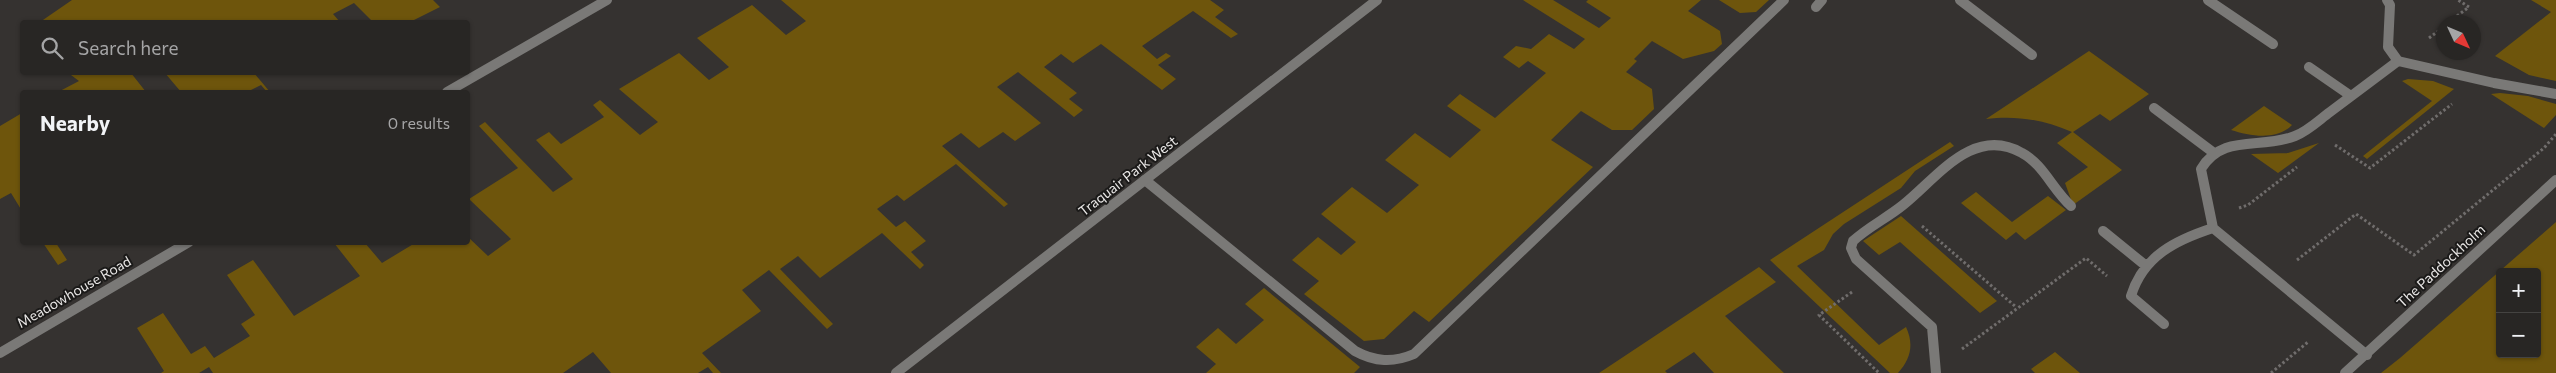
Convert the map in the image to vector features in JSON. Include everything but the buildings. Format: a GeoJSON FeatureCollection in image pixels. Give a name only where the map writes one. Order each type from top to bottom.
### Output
{"type":"FeatureCollection","features":[{"type":"Feature","properties":{"kind":"street"},"geometry":{"type":"LineString","coordinates":[[450,90],[607,0]]}},
{"type":"Feature","properties":{"kind":"street","name":"Traquair Park West"},"geometry":{"type":"LineString","coordinates":[[896,373],[1376,0]]}},
{"type":"Feature","properties":{"kind":"street"},"geometry":{"type":"LineString","coordinates":[[1145,180],[1355,351],[1379,361],[1402,359],[1414,354],[1784,0]]}},
{"type":"Feature","properties":{"kind":"street"},"geometry":{"type":"LineString","coordinates":[[1960,0],[2032,55]]}},
{"type":"Feature","properties":{"kind":"street"},"geometry":{"type":"LineString","coordinates":[[2208,0],[2273,44]]}},
{"type":"Feature","properties":{"kind":"street"},"geometry":{"type":"LineString","coordinates":[[2387,0],[2390,5],[2388,47],[2398,61],[2556,94]]}},
{"type":"Feature","properties":{"kind":"street"},"geometry":{"type":"LineString","coordinates":[[2367,354],[2213,228],[2201,169],[2214,153],[2236,144],[2263,144],[2290,139],[2314,125],[2398,61]]}},
{"type":"Feature","properties":{"kind":"street"},"geometry":{"type":"LineString","coordinates":[[2308,68],[2351,96]]}},
{"type":"Feature","properties":{"kind":"street"},"geometry":{"type":"LineString","coordinates":[[2154,108],[2214,153]]}},
{"type":"Feature","properties":{"kind":"street"},"geometry":{"type":"LineString","coordinates":[[1937,370],[1932,327],[1852,253],[1852,241],[1901,207],[1957,157],[1971,148],[1990,143],[2011,146],[2027,156],[2071,206]]}},
{"type":"Feature","properties":{"kind":"street","name":"The Paddockholm"},"geometry":{"type":"LineString","coordinates":[[2345,373],[2556,180]]}},
{"type":"Feature","properties":{"kind":"street"},"geometry":{"type":"LineString","coordinates":[[2164,324],[2131,296],[2136,277],[2145,265],[2181,240],[2213,228]]}},
{"type":"Feature","properties":{"kind":"street"},"geometry":{"type":"LineString","coordinates":[[2103,231],[2145,265]]}},
{"type":"Feature","properties":{"kind":"street","name":"Meadowhouse Road"},"geometry":{"type":"LineString","coordinates":[[0,353],[184,245]]}},
{"type":"Feature","properties":{"kind":"path"},"geometry":{"type":"LineString","coordinates":[[2458,0],[2469,7],[2458,15]]}},
{"type":"Feature","properties":{"kind":"path"},"geometry":{"type":"LineString","coordinates":[[2330,141],[2370,168],[2482,80]]}},
{"type":"Feature","properties":{"kind":"path"},"geometry":{"type":"LineString","coordinates":[[2273,278],[2356,214],[2414,255],[2544,148],[2556,134]]}},
{"type":"Feature","properties":{"kind":"path"},"geometry":{"type":"LineString","coordinates":[[2206,200],[2229,207],[2248,205],[2300,164]]}},
{"type":"Feature","properties":{"kind":"path"},"geometry":{"type":"LineString","coordinates":[[1901,207],[2016,308]]}},
{"type":"Feature","properties":{"kind":"path"},"geometry":{"type":"LineString","coordinates":[[1937,370],[2016,308],[2086,258],[2131,296]]}},
{"type":"Feature","properties":{"kind":"path"},"geometry":{"type":"LineString","coordinates":[[1876,276],[1819,314],[1879,373]]}},
{"type":"Feature","properties":{"kind":"path"},"geometry":{"type":"LineString","coordinates":[[2271,373],[2329,324]]}},
{"type":"Feature","properties":{"kind":"shaded area"},"geometry":{"type":"Polygon","coordinates":[[[72,0],[433,0],[440,7],[414,20],[371,20],[354,3],[333,14],[338,20],[43,20],[72,0]]]}},
{"type":"Feature","properties":{"kind":"shaded area"},"geometry":{"type":"Polygon","coordinates":[[[781,0],[1210,0],[1224,10],[1215,17],[1238,34],[1231,38],[1193,11],[1142,46],[1157,59],[1166,53],[1171,56],[1158,65],[1176,79],[1162,90],[1101,44],[1073,63],[1061,54],[1044,67],[1077,93],[1069,99],[1083,110],[1074,117],[1018,72],[997,87],[1041,123],[1015,141],[1003,132],[979,148],[961,133],[942,146],[1008,204],[1004,207],[956,164],[904,201],[897,195],[877,209],[896,227],[905,221],[926,241],[911,252],[924,265],[920,269],[882,233],[820,278],[798,256],[780,269],[833,324],[827,329],[769,270],[742,290],[761,311],[702,353],[721,373],[713,373],[708,367],[698,373],[611,373],[593,352],[563,373],[213,373],[209,367],[199,373],[161,373],[164,371],[137,328],[163,313],[191,354],[205,346],[214,358],[250,336],[241,324],[255,315],[227,275],[253,260],[294,316],[360,276],[336,245],[367,245],[382,263],[412,245],[470,245],[470,239],[488,256],[511,239],[470,198],[518,168],[479,126],[485,122],[553,192],[573,179],[536,140],[549,132],[561,144],[604,117],[593,105],[600,100],[640,135],[658,122],[619,89],[679,53],[709,80],[729,67],[697,38],[752,5],[786,35],[806,21],[781,0]]]}},
{"type":"Feature","properties":{"kind":"shaded area"},"geometry":{"type":"Polygon","coordinates":[[[1523,0],[1553,0],[1599,28],[1611,18],[1586,2],[1588,0],[1701,0],[1688,11],[1720,31],[1722,44],[1714,51],[1683,59],[1652,41],[1634,59],[1637,61],[1626,72],[1652,89],[1654,109],[1632,130],[1612,130],[1581,111],[1551,140],[1593,167],[1429,322],[1414,311],[1384,339],[1364,341],[1304,294],[1319,281],[1292,260],[1318,237],[1341,255],[1356,242],[1321,214],[1352,187],[1387,213],[1419,185],[1385,160],[1415,133],[1450,158],[1481,130],[1447,106],[1460,94],[1495,118],[1546,73],[1528,61],[1519,68],[1503,57],[1516,46],[1531,49],[1549,34],[1574,49],[1585,39],[1523,0]]]}},
{"type":"Feature","properties":{"kind":"shaded area"},"geometry":{"type":"Polygon","coordinates":[[[1719,0],[1769,0],[1756,12],[1740,13],[1719,0]]]}},
{"type":"Feature","properties":{"kind":"shaded area"},"geometry":{"type":"Polygon","coordinates":[[[2531,0],[2556,0],[2556,81],[2529,75],[2495,56],[2551,12],[2531,0]]]}},
{"type":"Feature","properties":{"kind":"shaded area"},"geometry":{"type":"Polygon","coordinates":[[[2089,51],[2149,94],[2110,121],[2100,114],[2073,132],[2122,170],[2073,205],[2065,183],[2088,167],[2057,143],[2072,132],[2051,124],[2019,118],[1986,119],[2089,51]]]}},
{"type":"Feature","properties":{"kind":"shaded area"},"geometry":{"type":"Polygon","coordinates":[[[71,75],[133,75],[144,90],[62,90],[79,81],[71,75]]]}},
{"type":"Feature","properties":{"kind":"shaded area"},"geometry":{"type":"Polygon","coordinates":[[[167,75],[256,75],[268,90],[265,90],[261,85],[251,90],[179,90],[167,75]]]}},
{"type":"Feature","properties":{"kind":"shaded area"},"geometry":{"type":"Polygon","coordinates":[[[2408,79],[2433,81],[2454,89],[2367,159],[2363,156],[2432,101],[2402,81],[2408,79]]]}},
{"type":"Feature","properties":{"kind":"shaded area"},"geometry":{"type":"Polygon","coordinates":[[[2491,94],[2528,96],[2556,104],[2556,115],[2544,128],[2491,94]]]}},
{"type":"Feature","properties":{"kind":"shaded area"},"geometry":{"type":"Polygon","coordinates":[[[2264,106],[2292,125],[2279,133],[2263,136],[2231,130],[2264,106]]]}},
{"type":"Feature","properties":{"kind":"shaded area"},"geometry":{"type":"Polygon","coordinates":[[[20,114],[20,208],[11,193],[0,199],[0,126],[20,114]]]}},
{"type":"Feature","properties":{"kind":"shaded area"},"geometry":{"type":"Polygon","coordinates":[[[1950,142],[1954,146],[1915,171],[1901,188],[1844,224],[1833,234],[1824,250],[1797,266],[1879,345],[1906,327],[1910,339],[1908,357],[1898,373],[1890,373],[1770,260],[1950,142]]]}},
{"type":"Feature","properties":{"kind":"shaded area"},"geometry":{"type":"Polygon","coordinates":[[[2319,143],[2278,173],[2251,154],[2288,153],[2319,143]]]}},
{"type":"Feature","properties":{"kind":"shaded area"},"geometry":{"type":"Polygon","coordinates":[[[1976,192],[2012,222],[2048,196],[2066,210],[2025,240],[2016,232],[2006,240],[1961,203],[1976,192]]]}},
{"type":"Feature","properties":{"kind":"shaded area"},"geometry":{"type":"Polygon","coordinates":[[[1901,216],[1997,301],[1980,313],[1900,242],[1879,255],[1863,241],[1901,216]]]}},
{"type":"Feature","properties":{"kind":"shaded area"},"geometry":{"type":"Polygon","coordinates":[[[2556,222],[2556,373],[2381,373],[2496,274],[2496,358],[2541,358],[2541,268],[2503,268],[2556,222]]]}},
{"type":"Feature","properties":{"kind":"shaded area"},"geometry":{"type":"Polygon","coordinates":[[[44,245],[57,245],[67,260],[58,265],[44,245]]]}},
{"type":"Feature","properties":{"kind":"shaded area"},"geometry":{"type":"Polygon","coordinates":[[[1759,267],[1776,282],[1725,316],[1784,373],[1714,373],[1694,352],[1665,371],[1667,373],[1599,373],[1759,267]]]}},
{"type":"Feature","properties":{"kind":"shaded area"},"geometry":{"type":"Polygon","coordinates":[[[1264,288],[1360,367],[1354,373],[1206,373],[1216,364],[1196,347],[1218,328],[1236,344],[1264,320],[1245,304],[1264,288]]]}},
{"type":"Feature","properties":{"kind":"shaded area"},"geometry":{"type":"Polygon","coordinates":[[[2055,352],[2080,373],[2035,373],[2031,369],[2055,352]]]}}]}
